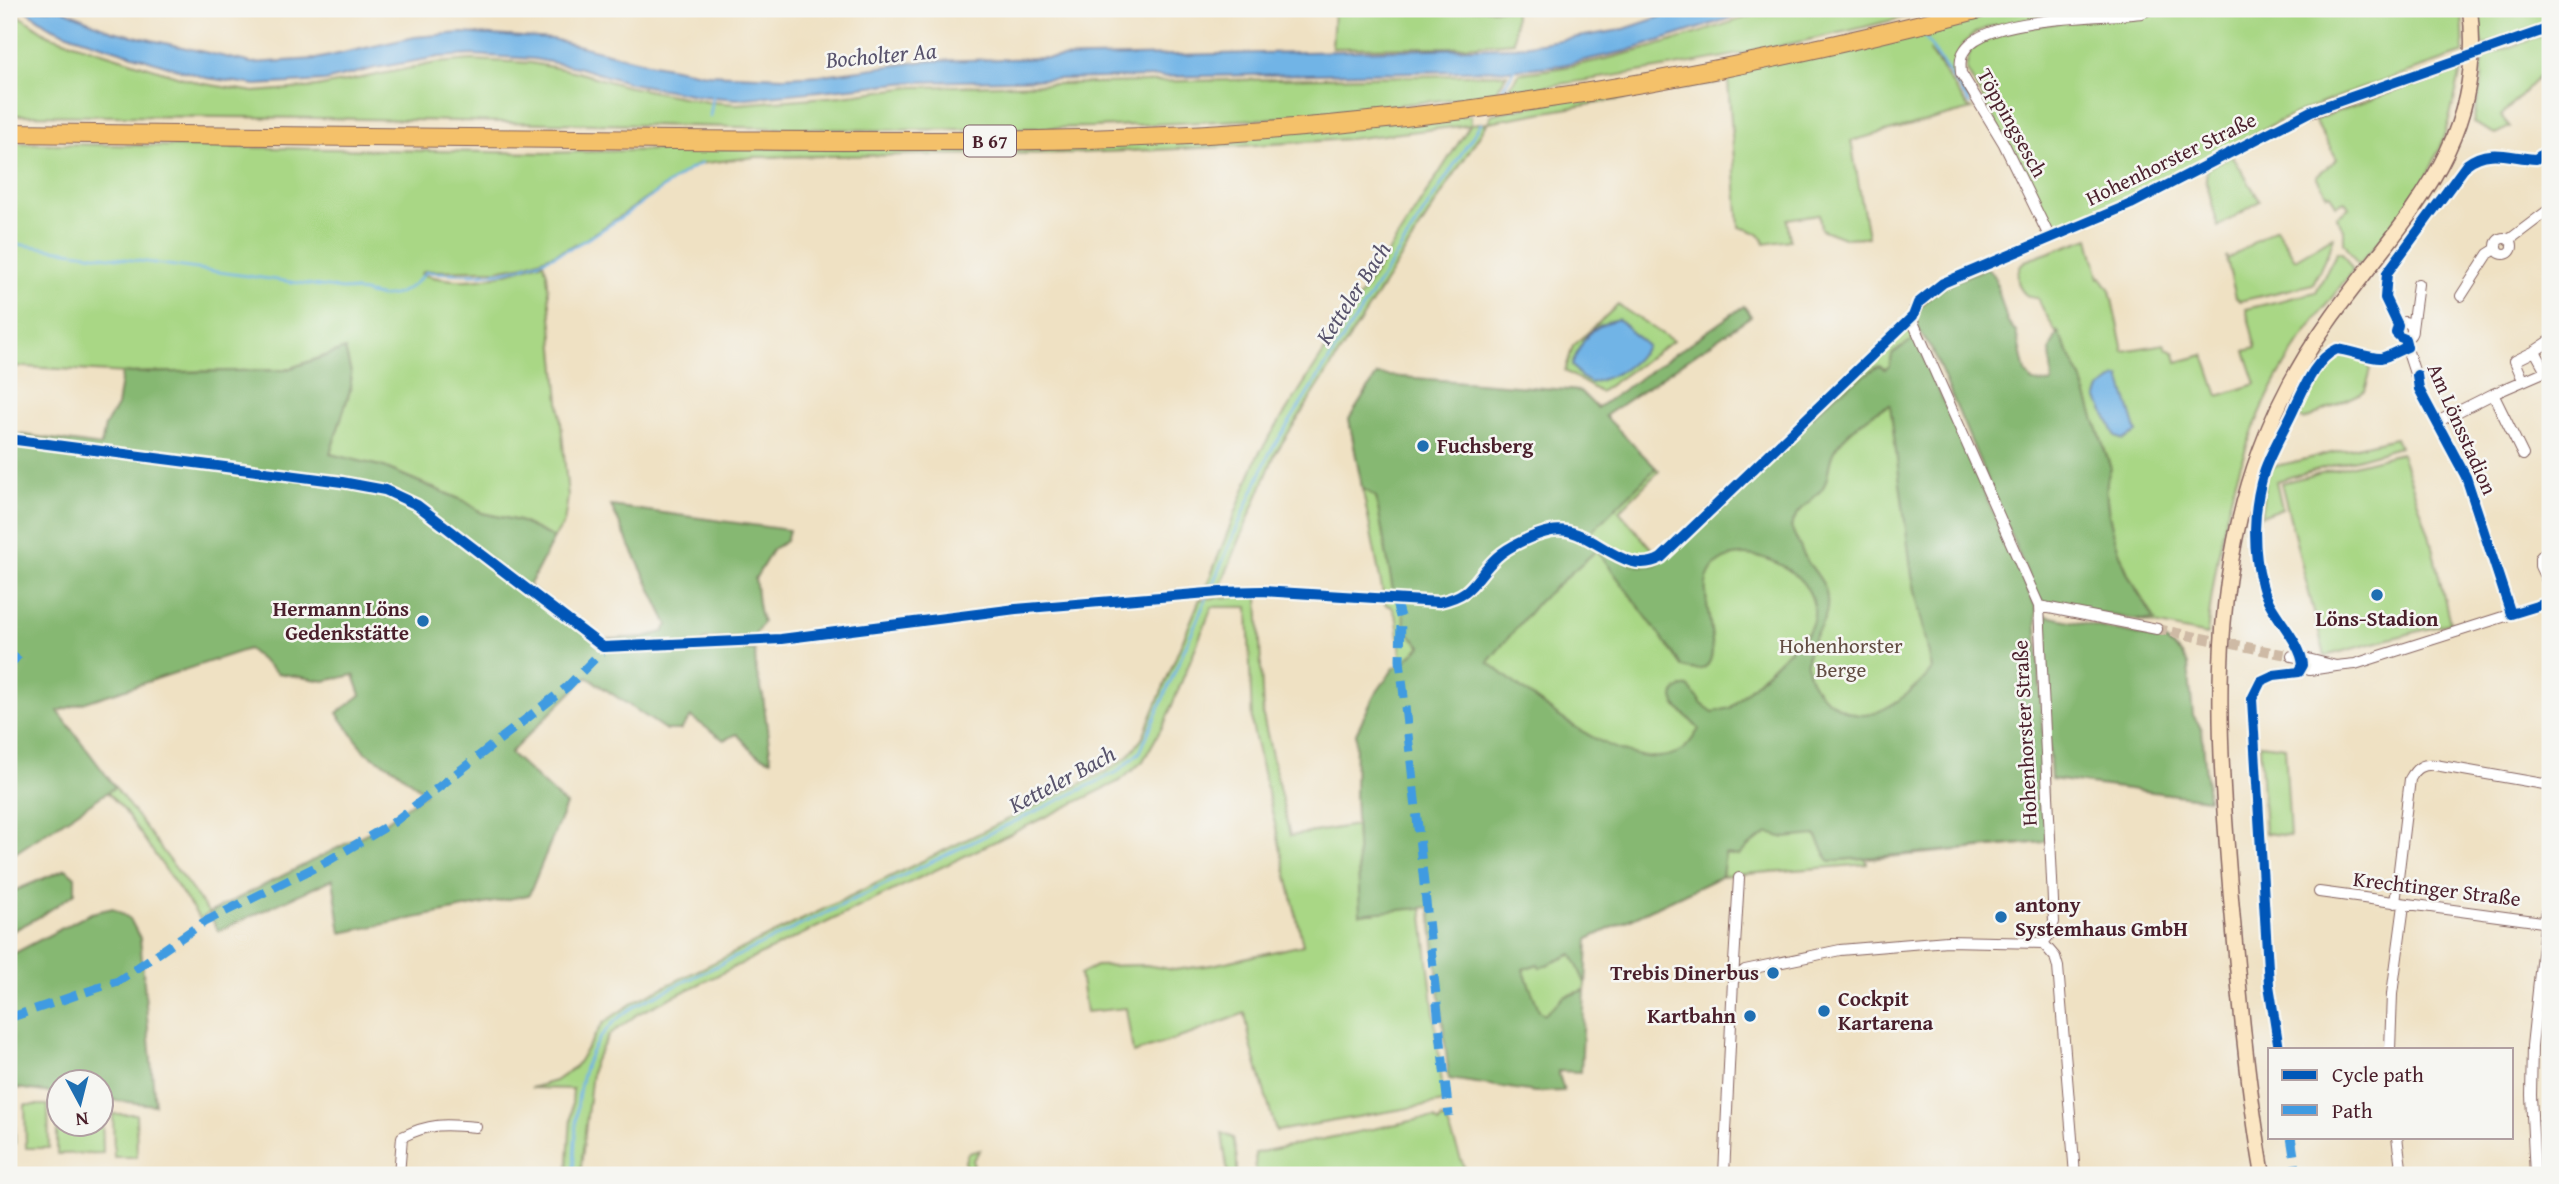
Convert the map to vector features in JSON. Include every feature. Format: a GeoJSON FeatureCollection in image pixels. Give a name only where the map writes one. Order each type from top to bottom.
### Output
{"type":"FeatureCollection","features":[{"type":"Feature","properties":{"kind":"highway","name":"B 67"},"geometry":{"type":"LineString","coordinates":[[9,126],[912,135],[1073,132],[1224,125],[1394,112],[1573,87],[1710,65],[1895,24],[1948,9]]}},
{"type":"Feature","properties":{"kind":"highway","name":"B 67"},"geometry":{"type":"LineString","coordinates":[[9,134],[913,142],[1073,140],[1226,133],[1394,118],[1712,71],[1980,9]]}},
{"type":"Feature","properties":{"kind":"main road"},"geometry":{"type":"LineString","coordinates":[[2263,1175],[2237,967],[2224,811],[2220,669],[2222,618],[2229,568],[2237,525],[2260,450],[2292,382],[2331,318],[2429,186],[2454,139],[2465,107],[2469,84],[2473,35],[2470,9]]}},
{"type":"Feature","properties":{"kind":"street","name":"Töppingsesch"},"geometry":{"type":"LineString","coordinates":[[2050,238],[2004,144],[1961,73],[1960,60],[1964,49],[1982,35],[2011,27],[2069,17],[2142,13],[2150,9]]}},
{"type":"Feature","properties":{"kind":"street"},"geometry":{"type":"LineString","coordinates":[[2482,52],[2550,28]]}},
{"type":"Feature","properties":{"kind":"street","name":"Hohenhorster Straße"},"geometry":{"type":"LineString","coordinates":[[2043,943],[2054,922],[2039,606],[1913,321],[1918,303],[1942,282],[2131,204],[2311,111],[2461,60]]}},
{"type":"Feature","properties":{"kind":"street"},"geometry":{"type":"LineString","coordinates":[[2461,296],[2488,254],[2496,250],[2501,255],[2509,253],[2512,245],[2509,240],[2550,209]]}},
{"type":"Feature","properties":{"kind":"street"},"geometry":{"type":"LineString","coordinates":[[2412,329],[2405,322],[2398,325],[2396,330],[2398,336],[2405,339],[2412,334],[2418,284]]}},
{"type":"Feature","properties":{"kind":"street","name":"Am Lönsstadion"},"geometry":{"type":"LineString","coordinates":[[2405,339],[2419,389],[2466,477],[2511,614]]}},
{"type":"Feature","properties":{"kind":"street"},"geometry":{"type":"LineString","coordinates":[[2524,380],[2515,361],[2550,341]]}},
{"type":"Feature","properties":{"kind":"street"},"geometry":{"type":"LineString","coordinates":[[2437,422],[2524,380],[2548,376],[2535,351]]}},
{"type":"Feature","properties":{"kind":"street"},"geometry":{"type":"LineString","coordinates":[[2493,394],[2523,454]]}},
{"type":"Feature","properties":{"kind":"street"},"geometry":{"type":"LineString","coordinates":[[9,439],[52,444]]}},
{"type":"Feature","properties":{"kind":"street"},"geometry":{"type":"LineString","coordinates":[[2550,547],[2543,552],[2540,566],[2550,587]]}},
{"type":"Feature","properties":{"kind":"street"},"geometry":{"type":"LineString","coordinates":[[2292,656],[2308,659],[2303,665],[2309,670],[2355,664],[2550,602]]}},
{"type":"Feature","properties":{"kind":"street"},"geometry":{"type":"LineString","coordinates":[[2039,606],[2157,629]]}},
{"type":"Feature","properties":{"kind":"street"},"geometry":{"type":"LineString","coordinates":[[2390,1048],[2392,993],[2410,779],[2415,769],[2426,764],[2435,765],[2550,785]]}},
{"type":"Feature","properties":{"kind":"street"},"geometry":{"type":"LineString","coordinates":[[1724,1175],[1739,878]]}},
{"type":"Feature","properties":{"kind":"street"},"geometry":{"type":"LineString","coordinates":[[2535,1175],[2530,1096],[2532,1046],[2548,923],[2550,880]]}},
{"type":"Feature","properties":{"kind":"street","name":"Krechtinger Straße"},"geometry":{"type":"LineString","coordinates":[[2319,892],[2548,923]]}},
{"type":"Feature","properties":{"kind":"street"},"geometry":{"type":"LineString","coordinates":[[1733,980],[1745,970],[1840,950],[1947,941],[2043,943],[2055,957],[2058,967],[2075,1175]]}},
{"type":"Feature","properties":{"kind":"street"},"geometry":{"type":"LineString","coordinates":[[399,1175],[402,1137],[421,1128],[440,1124],[476,1127]]}},
{"type":"Feature","properties":{"kind":"street"},"geometry":{"type":"LineString","coordinates":[[2397,1138],[2402,1175]]}},
{"type":"Feature","properties":{"kind":"green space"},"geometry":{"type":"Polygon","coordinates":[[[9,9],[48,35],[199,83],[254,92],[317,87],[436,63],[472,60],[531,63],[573,71],[625,86],[708,102],[737,104],[912,87],[1507,74],[1496,92],[1472,97],[1264,119],[1093,127],[876,130],[317,118],[9,115],[9,9]]]}},
{"type":"Feature","properties":{"kind":"green space"},"geometry":{"type":"Polygon","coordinates":[[[1334,9],[1515,9],[1514,42],[1452,47],[1332,48],[1334,9]]]}},
{"type":"Feature","properties":{"kind":"green space"},"geometry":{"type":"Polygon","coordinates":[[[1771,9],[1934,9],[1828,36],[1721,58],[1505,92],[1520,73],[1617,56],[1771,9]]]}},
{"type":"Feature","properties":{"kind":"green space"},"geometry":{"type":"Polygon","coordinates":[[[2014,9],[2143,9],[2040,18],[1989,27],[1975,33],[1962,45],[1957,74],[1973,102],[1929,50],[1972,109],[1851,141],[1868,237],[1844,238],[1821,229],[1819,214],[1787,219],[1790,240],[1765,244],[1758,234],[1739,227],[1728,81],[1488,122],[1492,114],[2014,9]]]}},
{"type":"Feature","properties":{"kind":"green space"},"geometry":{"type":"Polygon","coordinates":[[[2156,9],[2462,9],[2464,53],[2301,112],[2138,196],[2081,222],[2051,232],[2013,152],[1966,69],[1971,50],[1981,41],[2014,30],[2104,18],[2138,18],[2156,9]]]}},
{"type":"Feature","properties":{"kind":"green space"},"geometry":{"type":"Polygon","coordinates":[[[2477,9],[2550,9],[2550,22],[2482,46],[2477,9]]]}},
{"type":"Feature","properties":{"kind":"green space"},"geometry":{"type":"Polygon","coordinates":[[[2550,33],[2550,65],[2501,116],[2510,127],[2495,134],[2473,123],[2482,80],[2482,57],[2550,33]]]}},
{"type":"Feature","properties":{"kind":"green space"},"geometry":{"type":"Polygon","coordinates":[[[2456,69],[2461,70],[2454,102],[2433,164],[2410,203],[2358,265],[2344,242],[2344,230],[2336,216],[2349,208],[2345,201],[2336,205],[2316,176],[2337,159],[2314,120],[2456,69]]]}},
{"type":"Feature","properties":{"kind":"green space"},"geometry":{"type":"Polygon","coordinates":[[[1471,115],[1471,124],[1488,122],[1275,454],[1221,585],[1207,585],[1258,455],[1470,125],[1349,139],[1226,147],[1080,153],[755,157],[698,164],[583,241],[555,254],[525,265],[496,270],[424,271],[421,274],[438,278],[483,279],[543,262],[547,273],[568,497],[564,523],[554,538],[519,521],[482,513],[464,501],[384,467],[330,454],[351,387],[351,373],[345,349],[285,370],[126,373],[9,366],[9,143],[544,153],[725,148],[991,147],[1025,150],[1471,115]]]}},
{"type":"Feature","properties":{"kind":"green space"},"geometry":{"type":"Polygon","coordinates":[[[2232,155],[2260,201],[2218,227],[2206,180],[2207,168],[2232,155]]]}},
{"type":"Feature","properties":{"kind":"green space"},"geometry":{"type":"Polygon","coordinates":[[[2276,228],[2295,259],[2334,236],[2313,284],[2240,301],[2236,298],[2226,256],[2228,259],[2276,228]]]}},
{"type":"Feature","properties":{"kind":"green space"},"geometry":{"type":"Polygon","coordinates":[[[2089,238],[2099,278],[2101,277],[2110,290],[2123,351],[2164,344],[2175,353],[2177,362],[2204,355],[2218,396],[2256,384],[2245,351],[2256,348],[2246,309],[2316,292],[2337,252],[2342,253],[2353,270],[2285,365],[2254,429],[2241,462],[2223,530],[2207,635],[2131,619],[2155,620],[2131,579],[2115,538],[2107,501],[2106,477],[2081,378],[2037,298],[2025,294],[2019,284],[2018,272],[2025,261],[2089,238]]]}},
{"type":"Feature","properties":{"kind":"green space"},"geometry":{"type":"Polygon","coordinates":[[[1986,268],[1994,275],[2007,321],[2016,332],[2025,372],[2033,382],[2052,383],[2050,349],[2058,332],[2081,378],[2111,469],[2107,492],[2114,536],[2131,580],[2155,621],[2045,603],[2037,597],[1932,349],[1919,331],[1917,319],[1920,308],[1939,290],[1986,268]]]}},
{"type":"Feature","properties":{"kind":"green space"},"geometry":{"type":"Polygon","coordinates":[[[1618,305],[1673,341],[1600,392],[1565,371],[1573,346],[1618,305]]]}},
{"type":"Feature","properties":{"kind":"green space","name":"Hohenhorster Berge"},"geometry":{"type":"Polygon","coordinates":[[[1744,306],[1751,316],[1605,416],[1656,468],[1588,535],[1576,528],[1567,532],[1632,564],[1656,564],[1835,395],[1879,366],[1885,369],[1890,366],[1892,354],[1915,338],[2036,608],[2048,837],[2043,842],[1829,861],[1816,835],[1784,838],[1769,833],[1748,846],[1739,856],[1725,854],[1722,876],[1588,939],[1586,985],[1572,954],[1540,968],[1538,964],[1523,969],[1540,1012],[1545,1014],[1564,997],[1585,990],[1581,1072],[1558,1071],[1564,1091],[1535,1092],[1449,1079],[1430,907],[1360,914],[1355,795],[1356,733],[1374,696],[1394,668],[1421,646],[1405,629],[1402,604],[1394,596],[1376,497],[1362,488],[1349,419],[1377,375],[1580,391],[1597,408],[1744,306]],[[1890,405],[1875,412],[1843,439],[1831,458],[1825,485],[1800,511],[1791,527],[1807,561],[1825,588],[1827,600],[1824,620],[1808,654],[1809,675],[1816,689],[1831,703],[1858,715],[1871,714],[1891,705],[1932,669],[1912,576],[1890,405]],[[1597,550],[1538,602],[1488,662],[1553,712],[1608,745],[1635,755],[1660,757],[1682,750],[1699,729],[1676,706],[1673,698],[1676,690],[1689,687],[1702,704],[1713,712],[1730,708],[1808,632],[1814,614],[1812,598],[1803,583],[1789,570],[1772,561],[1753,556],[1735,556],[1719,562],[1707,578],[1706,596],[1712,641],[1712,655],[1708,665],[1698,670],[1683,667],[1597,550]]]}},
{"type":"Feature","properties":{"kind":"green space","name":"Hohenhorster Berge"},"geometry":{"type":"Polygon","coordinates":[[[1904,322],[1916,335],[2048,837],[2043,842],[1869,859],[1866,853],[1830,861],[1866,858],[1867,864],[1722,876],[1723,866],[1429,905],[1397,619],[1392,607],[1385,604],[1349,420],[1378,376],[1581,393],[1659,471],[1619,511],[1662,561],[1904,322]]]}},
{"type":"Feature","properties":{"kind":"green space"},"geometry":{"type":"Polygon","coordinates":[[[345,349],[351,373],[351,387],[330,454],[384,467],[464,501],[482,513],[519,521],[554,538],[529,586],[597,640],[645,637],[663,632],[668,625],[611,506],[789,530],[786,541],[773,549],[755,579],[763,622],[754,637],[705,639],[699,648],[755,650],[771,760],[754,753],[737,734],[724,740],[691,717],[680,730],[666,730],[587,677],[510,753],[566,805],[529,895],[341,933],[333,879],[218,931],[209,913],[377,828],[425,793],[395,769],[365,752],[337,713],[361,695],[354,675],[324,681],[277,673],[248,649],[58,711],[115,787],[9,857],[9,433],[101,446],[105,426],[117,406],[122,373],[285,370],[345,349]]]}},
{"type":"Feature","properties":{"kind":"green space"},"geometry":{"type":"Polygon","coordinates":[[[2347,354],[2362,358],[2371,369],[2365,391],[2304,420],[2295,416],[2319,369],[2333,357],[2347,354]]]}},
{"type":"Feature","properties":{"kind":"green space"},"geometry":{"type":"Polygon","coordinates":[[[2395,438],[2399,447],[2276,481],[2282,508],[2261,516],[2265,479],[2272,467],[2395,438]]]}},
{"type":"Feature","properties":{"kind":"green space"},"geometry":{"type":"Polygon","coordinates":[[[2401,453],[2429,534],[2450,623],[2325,656],[2281,483],[2401,453]]]}},
{"type":"Feature","properties":{"kind":"green space"},"geometry":{"type":"Polygon","coordinates":[[[1258,595],[1263,716],[1290,836],[1356,825],[1361,914],[1422,907],[1444,1102],[1276,1131],[1251,1045],[1245,1013],[1133,1053],[1126,1008],[1086,1012],[1080,974],[1096,966],[1146,965],[1174,970],[1212,965],[1303,945],[1252,725],[1248,607],[1212,607],[1166,720],[1143,761],[1120,781],[639,1013],[609,1035],[593,1064],[580,1175],[567,1175],[573,1089],[531,1088],[555,1081],[575,1067],[603,1023],[637,1000],[1107,771],[1127,757],[1142,739],[1200,599],[1258,595]]]}},
{"type":"Feature","properties":{"kind":"green space"},"geometry":{"type":"Polygon","coordinates":[[[2042,615],[2166,641],[2182,655],[2188,665],[2193,715],[2202,729],[2208,799],[2051,779],[2042,615]]]}},
{"type":"Feature","properties":{"kind":"green space"},"geometry":{"type":"Polygon","coordinates":[[[2260,744],[2285,747],[2290,836],[2265,833],[2260,744]]]}},
{"type":"Feature","properties":{"kind":"green space"},"geometry":{"type":"Polygon","coordinates":[[[115,787],[209,913],[200,919],[123,809],[107,792],[115,787]]]}},
{"type":"Feature","properties":{"kind":"green space"},"geometry":{"type":"Polygon","coordinates":[[[66,869],[75,877],[75,893],[9,933],[9,893],[66,869]]]}},
{"type":"Feature","properties":{"kind":"green space"},"geometry":{"type":"Polygon","coordinates":[[[113,908],[130,919],[140,938],[155,1105],[116,1101],[116,1068],[46,1068],[46,1092],[9,1087],[9,956],[91,913],[113,908]]]}},
{"type":"Feature","properties":{"kind":"green space"},"geometry":{"type":"Polygon","coordinates":[[[1573,954],[1586,985],[1585,990],[1564,997],[1545,1014],[1539,1012],[1523,969],[1538,964],[1541,967],[1573,954]]]}},
{"type":"Feature","properties":{"kind":"green space"},"geometry":{"type":"Polygon","coordinates":[[[9,1101],[14,1101],[15,1144],[9,1144],[9,1101]]]}},
{"type":"Feature","properties":{"kind":"green space"},"geometry":{"type":"Polygon","coordinates":[[[25,1105],[46,1105],[46,1138],[49,1138],[49,1148],[26,1148],[25,1105]]]}},
{"type":"Feature","properties":{"kind":"green space"},"geometry":{"type":"Polygon","coordinates":[[[116,1114],[136,1114],[137,1157],[114,1157],[116,1114]]]}},
{"type":"Feature","properties":{"kind":"green space"},"geometry":{"type":"Polygon","coordinates":[[[1442,1118],[1447,1122],[1467,1175],[1256,1175],[1255,1153],[1421,1119],[1435,1119],[1439,1123],[1442,1118]]]}},
{"type":"Feature","properties":{"kind":"green space"},"geometry":{"type":"Polygon","coordinates":[[[1222,1133],[1233,1138],[1237,1175],[1228,1175],[1222,1133]]]}},
{"type":"Feature","properties":{"kind":"green space"},"geometry":{"type":"Polygon","coordinates":[[[57,1138],[103,1138],[103,1153],[57,1154],[57,1138]]]}},
{"type":"Feature","properties":{"kind":"green space"},"geometry":{"type":"Polygon","coordinates":[[[980,1150],[973,1160],[974,1175],[967,1175],[965,1161],[968,1153],[980,1150]]]}},
{"type":"Feature","properties":{"kind":"water"},"geometry":{"type":"Polygon","coordinates":[[[24,9],[62,9],[112,31],[252,63],[316,59],[415,37],[461,33],[552,39],[648,63],[706,74],[784,77],[823,75],[926,61],[1516,47],[1621,30],[1684,9],[1759,9],[1627,51],[1562,65],[1509,70],[911,82],[737,99],[701,96],[630,83],[577,67],[534,59],[473,55],[439,57],[375,68],[325,81],[256,85],[206,78],[73,36],[49,26],[24,9]]]}},
{"type":"Feature","properties":{"kind":"water"},"geometry":{"type":"Polygon","coordinates":[[[1618,319],[1647,346],[1623,370],[1591,383],[1581,377],[1572,365],[1576,355],[1588,334],[1618,319]]]}},
{"type":"Feature","properties":{"kind":"water"},"geometry":{"type":"Polygon","coordinates":[[[2120,377],[2137,433],[2123,440],[2116,437],[2097,397],[2100,389],[2120,377]]]}},
{"type":"Feature","properties":{"kind":"waterway"},"geometry":{"type":"LineString","coordinates":[[1922,33],[1970,104]]}},
{"type":"Feature","properties":{"kind":"waterway"},"geometry":{"type":"LineString","coordinates":[[1503,88],[1516,67]]}},
{"type":"Feature","properties":{"kind":"waterway"},"geometry":{"type":"LineString","coordinates":[[710,117],[713,96]]}},
{"type":"Feature","properties":{"kind":"waterway","name":"Ketteler Bach"},"geometry":{"type":"LineString","coordinates":[[573,1175],[582,1078],[600,1038],[616,1020],[638,1004],[1117,772],[1140,752],[1269,454],[1481,123]]}},
{"type":"Feature","properties":{"kind":"waterway"},"geometry":{"type":"LineString","coordinates":[[9,243],[390,296],[406,290],[426,272],[501,272],[552,256],[599,232],[702,163]]}},
{"type":"Feature","properties":{"kind":"tunnel"},"geometry":{"type":"LineString","coordinates":[[2157,629],[2292,656]]}},
{"type":"Feature","properties":{"kind":"marked path"},"geometry":{"type":"LineString","coordinates":[[1395,600],[1401,620],[1400,660],[1449,1116]]}},
{"type":"Feature","properties":{"kind":"marked path"},"geometry":{"type":"LineString","coordinates":[[9,1018],[118,981],[204,922],[326,862],[394,822],[567,687],[603,647]]}},
{"type":"Feature","properties":{"kind":"marked path"},"geometry":{"type":"LineString","coordinates":[[9,653],[19,661]]}},
{"type":"Feature","properties":{"kind":"marked path"},"geometry":{"type":"LineString","coordinates":[[2291,1138],[2297,1175]]}},
{"type":"Feature","properties":{"kind":"cycle path"},"geometry":{"type":"LineString","coordinates":[[9,439],[342,482],[385,490],[417,505],[603,647],[781,639],[1016,609],[1220,592],[1262,591],[1439,602],[1467,590],[1489,565],[1508,549],[1551,531],[1580,535],[1633,562],[1647,563],[1661,558],[1913,316],[1918,303],[1943,283],[2131,204],[2311,111],[2550,28]]}},
{"type":"Feature","properties":{"kind":"cycle path"},"geometry":{"type":"LineString","coordinates":[[2279,1048],[2269,985],[2252,699],[2261,681],[2274,675],[2299,672],[2303,665],[2297,646],[2271,606],[2259,571],[2255,528],[2264,472],[2306,383],[2322,360],[2337,349],[2381,358],[2407,347],[2405,339],[2396,333],[2398,325],[2385,298],[2387,273],[2467,164],[2492,155],[2536,159],[2550,148]]}},
{"type":"Feature","properties":{"kind":"cycle path"},"geometry":{"type":"LineString","coordinates":[[2417,375],[2419,389],[2466,477],[2511,614],[2550,602]]}},
{"type":"Feature","properties":{"kind":"place","name":"Fuchsberg"},"geometry":{"type":"Point","coordinates":[1423,446]}},
{"type":"Feature","properties":{"kind":"place","name":"Löns-Stadion"},"geometry":{"type":"Point","coordinates":[2377,595]}},
{"type":"Feature","properties":{"kind":"place","name":"Hermann Löns Gedenkstätte"},"geometry":{"type":"Point","coordinates":[423,621]}},
{"type":"Feature","properties":{"kind":"place","name":"antony Systemhaus GmbH"},"geometry":{"type":"Point","coordinates":[2001,917]}},
{"type":"Feature","properties":{"kind":"place","name":"Trebis Dinerbus"},"geometry":{"type":"Point","coordinates":[1773,973]}},
{"type":"Feature","properties":{"kind":"place","name":"Cockpit Kartarena"},"geometry":{"type":"Point","coordinates":[1824,1011]}},
{"type":"Feature","properties":{"kind":"place","name":"Kartbahn"},"geometry":{"type":"Point","coordinates":[1750,1016]}},
{"type":"Feature","properties":{"kind":"water label","name":"Bocholter Aa"},"geometry":{"type":"Point","coordinates":[881,55]}}]}
